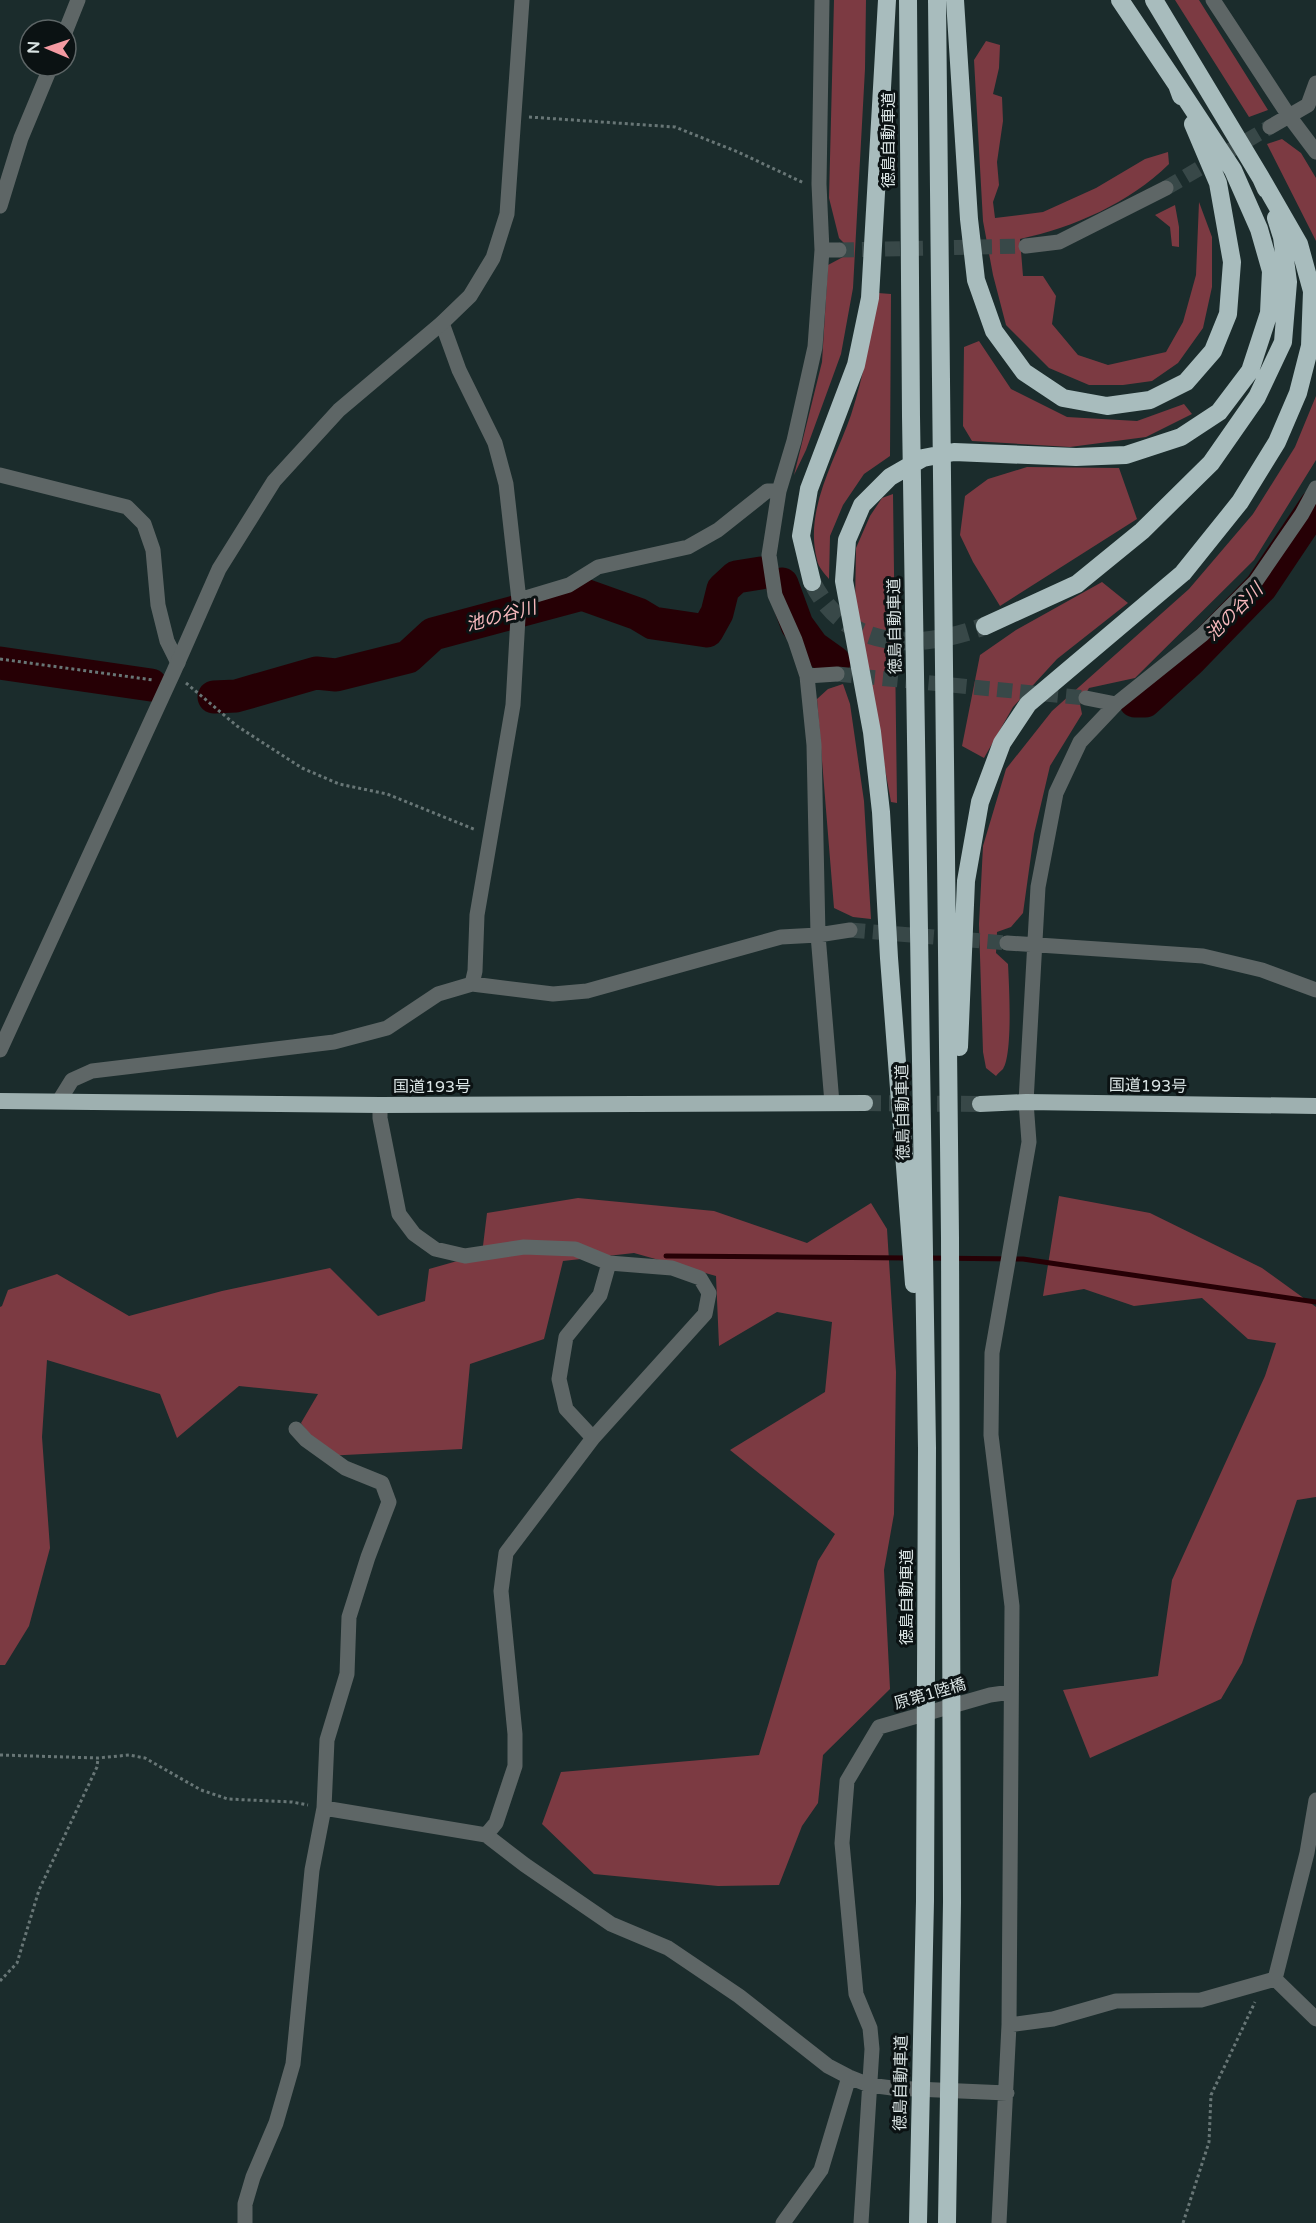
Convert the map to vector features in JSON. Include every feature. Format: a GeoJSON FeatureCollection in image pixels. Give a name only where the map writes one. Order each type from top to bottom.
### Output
{"type":"FeatureCollection","features":[{"type":"Feature","properties":{"kind":"highway"},"geometry":{"type":"LineString","coordinates":[[812,582],[801,536],[809,489],[856,365],[870,298],[887,0]]}},
{"type":"Feature","properties":{"kind":"highway","name":"徳島自動車道"},"geometry":{"type":"LineString","coordinates":[[908,0],[911,416],[927,1448],[925,1889],[918,2223]]}},
{"type":"Feature","properties":{"kind":"highway"},"geometry":{"type":"LineString","coordinates":[[937,0],[950,1237],[952,1902],[947,2223]]}},
{"type":"Feature","properties":{"kind":"highway"},"geometry":{"type":"LineString","coordinates":[[955,0],[969,219],[976,280],[994,332],[1024,372],[1063,398],[1107,406],[1150,400],[1186,382],[1213,351],[1228,314],[1232,261],[1218,183],[1177,85]]}},
{"type":"Feature","properties":{"kind":"highway"},"geometry":{"type":"LineString","coordinates":[[927,1448],[904,1168],[881,812],[872,732],[844,581],[847,540],[862,505],[890,477],[923,458],[954,452],[1076,457],[1126,455],[1181,437],[1219,412],[1250,371],[1269,314],[1270,271],[1259,229],[1233,170],[1120,0]]}},
{"type":"Feature","properties":{"kind":"highway"},"geometry":{"type":"LineString","coordinates":[[950,1237],[966,881],[980,802],[1002,744],[1028,704],[1183,573],[1240,502],[1277,442],[1298,393],[1310,346],[1312,291],[1299,244],[1262,178],[1154,0]]}},
{"type":"Feature","properties":{"kind":"highway"},"geometry":{"type":"LineString","coordinates":[[985,626],[1077,584],[1142,531],[1211,464],[1257,397],[1282,342],[1288,282],[1282,237],[1262,178]]}},
{"type":"Feature","properties":{"kind":"highway","name":"国道193号"},"geometry":{"type":"LineString","coordinates":[[0,1101],[380,1105],[865,1103]]}},
{"type":"Feature","properties":{"kind":"highway","name":"国道193号"},"geometry":{"type":"LineString","coordinates":[[980,1104],[1026,1102],[1316,1106]]}},
{"type":"Feature","properties":{"kind":"street"},"geometry":{"type":"LineString","coordinates":[[71,18],[78,0]]}},
{"type":"Feature","properties":{"kind":"street"},"geometry":{"type":"LineString","coordinates":[[0,1050],[219,569],[274,481],[339,410],[442,324],[470,296],[493,258],[507,214],[522,0]]}},
{"type":"Feature","properties":{"kind":"street"},"geometry":{"type":"LineString","coordinates":[[822,0],[819,184],[822,250],[815,347],[780,491],[769,555],[775,595],[795,640],[807,676],[814,746],[818,935],[832,1103]]}},
{"type":"Feature","properties":{"kind":"street"},"geometry":{"type":"LineString","coordinates":[[1213,0],[1289,116],[1316,152]]}},
{"type":"Feature","properties":{"kind":"street"},"geometry":{"type":"LineString","coordinates":[[0,206],[21,138],[46,78]]}},
{"type":"Feature","properties":{"kind":"street"},"geometry":{"type":"LineString","coordinates":[[1270,127],[1308,105],[1316,83]]}},
{"type":"Feature","properties":{"kind":"street"},"geometry":{"type":"LineString","coordinates":[[1026,246],[1059,242],[1166,188]]}},
{"type":"Feature","properties":{"kind":"street"},"geometry":{"type":"LineString","coordinates":[[822,250],[839,250]]}},
{"type":"Feature","properties":{"kind":"street"},"geometry":{"type":"LineString","coordinates":[[442,324],[459,370],[495,443],[506,484],[519,606],[513,705],[477,915],[475,971],[472,984]]}},
{"type":"Feature","properties":{"kind":"street"},"geometry":{"type":"LineString","coordinates":[[0,475],[127,507],[144,524],[153,550],[158,605],[174,672]]}},
{"type":"Feature","properties":{"kind":"street"},"geometry":{"type":"LineString","coordinates":[[999,2223],[1010,2025],[1012,1606],[991,1435],[992,1353],[1029,1142],[1026,1102],[1038,887],[1056,793],[1080,742],[1116,704],[1202,635],[1256,581],[1302,514],[1316,488]]}},
{"type":"Feature","properties":{"kind":"street"},"geometry":{"type":"LineString","coordinates":[[519,606],[569,585],[597,567],[688,547],[718,530],[767,491],[780,491]]}},
{"type":"Feature","properties":{"kind":"street"},"geometry":{"type":"LineString","coordinates":[[807,676],[837,674]]}},
{"type":"Feature","properties":{"kind":"street"},"geometry":{"type":"LineString","coordinates":[[1086,698],[1116,704]]}},
{"type":"Feature","properties":{"kind":"street"},"geometry":{"type":"LineString","coordinates":[[59,1101],[72,1080],[92,1071],[334,1042],[387,1028],[438,994],[472,984],[553,994],[587,991],[759,942],[781,937],[850,930]]}},
{"type":"Feature","properties":{"kind":"street"},"geometry":{"type":"LineString","coordinates":[[1007,943],[1203,956],[1262,970],[1316,990]]}},
{"type":"Feature","properties":{"kind":"street"},"geometry":{"type":"LineString","coordinates":[[380,1105],[380,1118],[399,1214],[414,1234],[435,1249],[465,1256],[524,1247],[575,1249],[609,1263],[672,1268],[700,1278],[709,1293],[705,1314],[593,1438],[506,1553],[501,1591],[516,1734],[515,1766],[496,1823],[486,1835]]}},
{"type":"Feature","properties":{"kind":"street"},"geometry":{"type":"LineString","coordinates":[[593,1438],[566,1409],[559,1379],[566,1337],[600,1295],[609,1263]]}},
{"type":"Feature","properties":{"kind":"street"},"geometry":{"type":"LineString","coordinates":[[245,2223],[245,2204],[253,2177],[276,2123],[293,2064],[312,1870],[324,1808],[327,1740],[347,1674],[349,1617],[389,1502],[382,1483],[345,1468],[306,1440],[296,1429]]}},
{"type":"Feature","properties":{"kind":"street","name":"原第1陸橋"},"geometry":{"type":"LineString","coordinates":[[869,2085],[872,2049],[870,2028],[856,1994],[842,1843],[848,1781],[879,1727],[990,1695],[1011,1692]]}},
{"type":"Feature","properties":{"kind":"street"},"geometry":{"type":"LineString","coordinates":[[1269,1981],[1307,1853],[1316,1800]]}},
{"type":"Feature","properties":{"kind":"street"},"geometry":{"type":"LineString","coordinates":[[324,1808],[486,1835],[525,1865],[611,1924],[668,1948],[739,1996],[828,2066],[849,2077],[869,2085],[892,2088],[1007,2093]]}},
{"type":"Feature","properties":{"kind":"street"},"geometry":{"type":"LineString","coordinates":[[1010,2025],[1053,2019],[1116,2001],[1201,2000],[1269,1981]]}},
{"type":"Feature","properties":{"kind":"street"},"geometry":{"type":"LineString","coordinates":[[1269,1981],[1316,2019]]}},
{"type":"Feature","properties":{"kind":"street"},"geometry":{"type":"LineString","coordinates":[[783,2223],[821,2170],[849,2077]]}},
{"type":"Feature","properties":{"kind":"street"},"geometry":{"type":"LineString","coordinates":[[861,2223],[869,2085]]}},
{"type":"Feature","properties":{"kind":"path"},"geometry":{"type":"LineString","coordinates":[[515,117],[675,127],[738,152],[805,183],[819,184]]}},
{"type":"Feature","properties":{"kind":"path"},"geometry":{"type":"LineString","coordinates":[[0,659],[174,672],[237,726],[302,768],[339,784],[387,794],[468,829],[490,833]]}},
{"type":"Feature","properties":{"kind":"path"},"geometry":{"type":"LineString","coordinates":[[0,1755],[98,1758],[129,1755],[146,1758],[201,1790],[228,1798],[292,1802],[324,1808]]}},
{"type":"Feature","properties":{"kind":"path"},"geometry":{"type":"LineString","coordinates":[[0,1981],[18,1963],[39,1890],[97,1767],[98,1758]]}},
{"type":"Feature","properties":{"kind":"path"},"geometry":{"type":"LineString","coordinates":[[1183,2223],[1209,2142],[1211,2095],[1269,1981]]}},
{"type":"Feature","properties":{"kind":"shaded area"},"geometry":{"type":"Polygon","coordinates":[[[834,0],[866,0],[865,69],[853,288],[841,354],[806,450],[794,475],[822,362],[828,265],[843,257],[844,243],[839,238],[829,198],[834,0]]]}},
{"type":"Feature","properties":{"kind":"shaded area"},"geometry":{"type":"Polygon","coordinates":[[[1175,0],[1199,0],[1268,110],[1249,117],[1175,0]]]}},
{"type":"Feature","properties":{"kind":"shaded area"},"geometry":{"type":"Polygon","coordinates":[[[986,41],[1000,45],[999,68],[993,94],[1002,97],[1003,121],[997,162],[999,185],[993,202],[995,218],[1043,212],[1096,188],[1145,159],[1168,152],[1169,164],[1119,202],[1061,228],[1020,239],[1023,276],[1043,276],[1056,296],[1052,324],[1078,355],[1108,365],[1166,352],[1183,322],[1196,275],[1199,202],[1212,237],[1212,287],[1203,328],[1178,363],[1152,381],[1123,385],[1089,385],[1049,368],[1006,325],[993,275],[983,221],[974,60],[986,41]]]}},
{"type":"Feature","properties":{"kind":"shaded area"},"geometry":{"type":"Polygon","coordinates":[[[1282,139],[1301,153],[1316,178],[1316,241],[1267,144],[1282,139]]]}},
{"type":"Feature","properties":{"kind":"shaded area"},"geometry":{"type":"Polygon","coordinates":[[[1175,205],[1179,227],[1179,247],[1172,246],[1170,227],[1155,215],[1175,205]]]}},
{"type":"Feature","properties":{"kind":"shaded area"},"geometry":{"type":"Polygon","coordinates":[[[878,293],[891,294],[890,456],[864,474],[843,505],[830,536],[829,579],[818,563],[814,541],[818,504],[856,400],[878,293]]]}},
{"type":"Feature","properties":{"kind":"shaded area"},"geometry":{"type":"Polygon","coordinates":[[[979,341],[1011,389],[1067,417],[1137,421],[1184,404],[1192,414],[1146,437],[1070,447],[972,441],[963,426],[964,347],[979,341]]]}},
{"type":"Feature","properties":{"kind":"shaded area"},"geometry":{"type":"Polygon","coordinates":[[[1316,396],[1316,460],[1254,560],[1135,678],[1089,688],[1080,704],[1082,714],[1050,766],[1034,834],[1023,913],[1011,927],[997,932],[996,953],[1008,964],[1010,1018],[1006,1061],[1003,1069],[996,1076],[986,1068],[983,1052],[979,924],[983,846],[1006,769],[1052,711],[1189,589],[1253,514],[1295,447],[1316,396]]]}},
{"type":"Feature","properties":{"kind":"shaded area"},"geometry":{"type":"Polygon","coordinates":[[[1027,467],[1119,468],[1137,519],[1000,606],[973,562],[960,535],[965,496],[988,479],[1027,467]]]}},
{"type":"Feature","properties":{"kind":"shaded area"},"geometry":{"type":"Polygon","coordinates":[[[893,494],[897,803],[891,802],[855,605],[856,548],[870,516],[882,498],[893,494]]]}},
{"type":"Feature","properties":{"kind":"shaded area"},"geometry":{"type":"Polygon","coordinates":[[[1102,582],[1128,603],[1057,659],[1013,707],[984,758],[962,746],[980,655],[1016,630],[1102,582]]]}},
{"type":"Feature","properties":{"kind":"shaded area"},"geometry":{"type":"Polygon","coordinates":[[[843,684],[850,704],[864,801],[871,919],[853,917],[834,908],[817,699],[828,689],[843,684]]]}},
{"type":"Feature","properties":{"kind":"shaded area"},"geometry":{"type":"Polygon","coordinates":[[[1059,1196],[1150,1213],[1262,1268],[1316,1307],[1316,1497],[1297,1500],[1242,1663],[1221,1699],[1090,1758],[1063,1690],[1158,1676],[1172,1580],[1265,1376],[1276,1343],[1248,1339],[1202,1298],[1134,1306],[1084,1289],[1043,1296],[1059,1196]]]}},
{"type":"Feature","properties":{"kind":"shaded area"},"geometry":{"type":"Polygon","coordinates":[[[578,1198],[714,1211],[807,1243],[871,1203],[887,1229],[896,1372],[894,1514],[884,1570],[890,1689],[823,1755],[818,1803],[802,1826],[779,1885],[718,1886],[594,1874],[542,1824],[561,1772],[759,1755],[818,1561],[835,1534],[730,1450],[825,1392],[832,1322],[777,1312],[719,1346],[716,1276],[634,1253],[563,1261],[544,1339],[470,1364],[462,1449],[325,1456],[301,1423],[318,1394],[239,1386],[177,1438],[160,1394],[47,1360],[42,1437],[50,1548],[29,1626],[5,1665],[0,1665],[0,1307],[8,1290],[57,1274],[129,1316],[222,1291],[330,1268],[378,1316],[425,1301],[429,1269],[482,1254],[487,1213],[578,1198]]]}},
{"type":"Feature","properties":{"kind":"waterway","name":"池の谷川"},"geometry":{"type":"LineString","coordinates":[[1135,701],[1145,701],[1190,660],[1261,587],[1316,505]]}},
{"type":"Feature","properties":{"kind":"waterway","name":"池の谷川"},"geometry":{"type":"LineString","coordinates":[[214,697],[236,696],[316,673],[336,675],[408,657],[433,634],[582,594],[638,614],[653,623],[707,631],[717,613],[723,589],[736,577],[761,573]]}},
{"type":"Feature","properties":{"kind":"waterway","name":"池の谷川"},"geometry":{"type":"LineString","coordinates":[[782,584],[797,625],[813,647],[834,662]]}},
{"type":"Feature","properties":{"kind":"waterway","name":"池の谷川"},"geometry":{"type":"LineString","coordinates":[[0,663],[151,685]]}},
{"type":"Feature","properties":{"kind":"waterway"},"geometry":{"type":"LineString","coordinates":[[666,1256],[910,1258]]}},
{"type":"Feature","properties":{"kind":"waterway"},"geometry":{"type":"LineString","coordinates":[[928,1258],[1023,1259],[1316,1302]]}},
{"type":"Feature","properties":{"kind":"tunnel"},"geometry":{"type":"LineString","coordinates":[[1166,188],[1270,127]]}},
{"type":"Feature","properties":{"kind":"tunnel"},"geometry":{"type":"LineString","coordinates":[[839,250],[1026,246]]}},
{"type":"Feature","properties":{"kind":"tunnel"},"geometry":{"type":"LineString","coordinates":[[812,582],[827,605],[845,622],[865,633],[887,640],[935,639],[985,626]]}},
{"type":"Feature","properties":{"kind":"tunnel"},"geometry":{"type":"LineString","coordinates":[[837,674],[1086,698]]}},
{"type":"Feature","properties":{"kind":"tunnel"},"geometry":{"type":"LineString","coordinates":[[850,930],[1007,943]]}},
{"type":"Feature","properties":{"kind":"tunnel"},"geometry":{"type":"LineString","coordinates":[[865,1103],[980,1104]]}}]}
